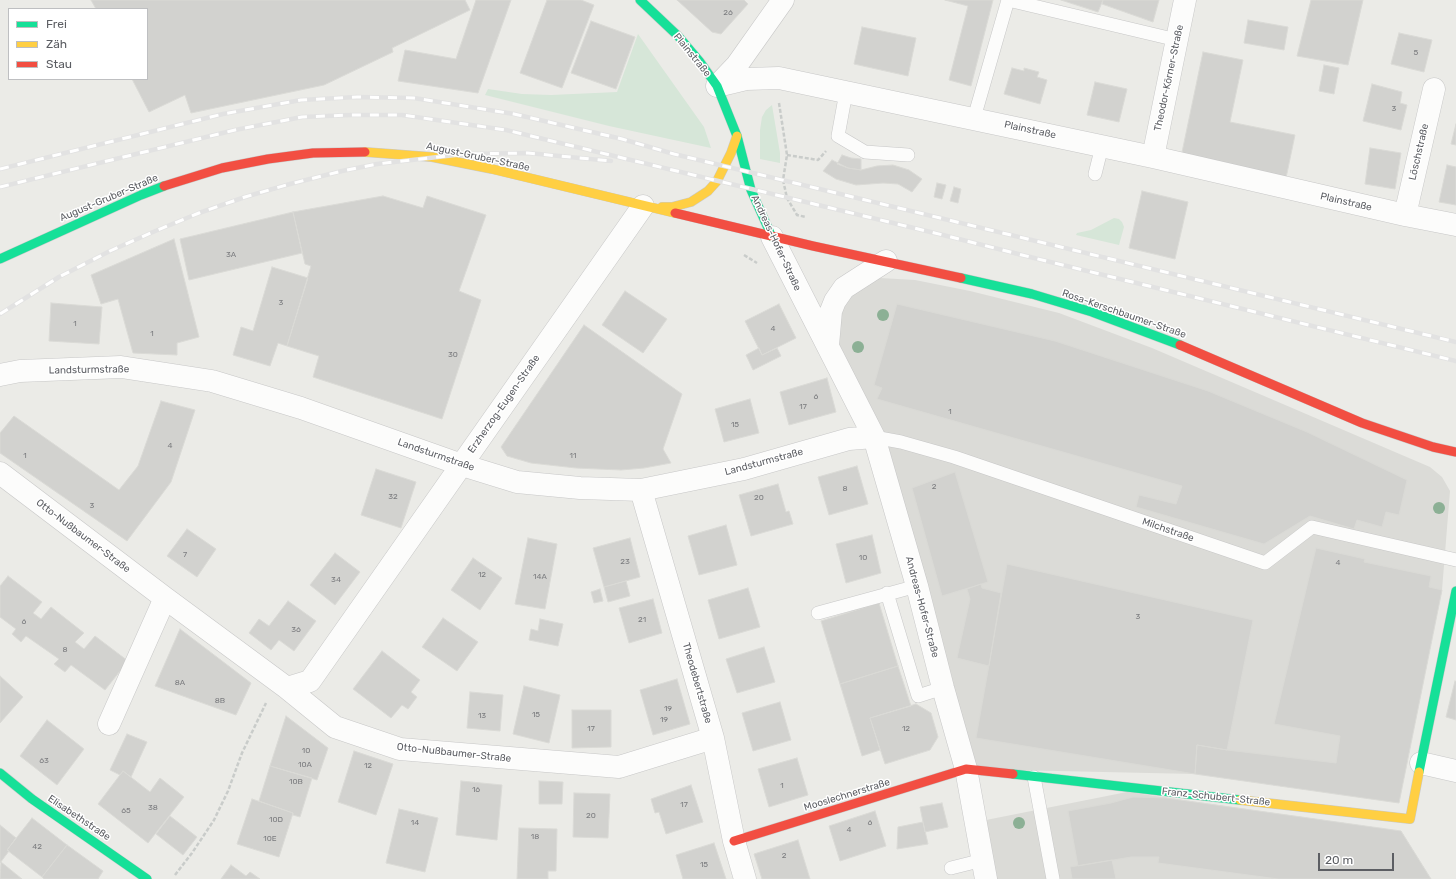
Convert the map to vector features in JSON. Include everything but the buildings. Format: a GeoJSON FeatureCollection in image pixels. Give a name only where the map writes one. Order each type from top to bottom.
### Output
{"type":"FeatureCollection","features":[{"type":"Feature","properties":{"kind":"street","name":"Plainstraße"},"geometry":{"type":"LineString","coordinates":[[640,0],[678,36],[700,62],[716,86],[746,79],[779,78],[974,118],[1153,157],[1405,215],[1456,225]]}},
{"type":"Feature","properties":{"kind":"street"},"geometry":{"type":"LineString","coordinates":[[716,86],[737,65],[782,0]]}},
{"type":"Feature","properties":{"kind":"street","name":"Theodor-Körner-Straße"},"geometry":{"type":"LineString","coordinates":[[1153,157],[1185,0]]}},
{"type":"Feature","properties":{"kind":"street","name":"Andreas-Hofer-Straße"},"geometry":{"type":"LineString","coordinates":[[716,86],[737,136],[751,190],[772,237],[874,437],[917,586],[943,688],[966,769],[985,869]]}},
{"type":"Feature","properties":{"kind":"street","name":"Löschstraße"},"geometry":{"type":"LineString","coordinates":[[1405,215],[1434,89]]}},
{"type":"Feature","properties":{"kind":"street"},"geometry":{"type":"LineString","coordinates":[[647,207],[672,207],[691,202],[708,191],[717,181],[731,153],[737,136]]}},
{"type":"Feature","properties":{"kind":"street","name":"August-Gruber-Straße"},"geometry":{"type":"LineString","coordinates":[[0,259],[141,195],[181,180],[222,168],[268,159],[313,153],[369,152],[432,157],[492,169],[772,237]]}},
{"type":"Feature","properties":{"kind":"street","name":"Erzherzog-Eugen-Straße"},"geometry":{"type":"LineString","coordinates":[[287,688],[310,681],[462,465],[647,207]]}},
{"type":"Feature","properties":{"kind":"street","name":"Rosa-Kerschbaumer-Straße"},"geometry":{"type":"LineString","coordinates":[[772,237],[1032,294],[1092,312],[1166,339],[1362,423],[1432,447],[1456,452]]}},
{"type":"Feature","properties":{"kind":"street"},"geometry":{"type":"LineString","coordinates":[[828,345],[831,311],[835,301],[844,288],[886,261]]}},
{"type":"Feature","properties":{"kind":"street","name":"Landsturmstraße"},"geometry":{"type":"LineString","coordinates":[[0,375],[20,371],[121,368],[212,381],[301,408],[462,465],[517,482],[580,488],[641,490],[744,469],[848,439],[874,437]]}},
{"type":"Feature","properties":{"kind":"street","name":"Otto-Nußbaumer-Straße"},"geometry":{"type":"LineString","coordinates":[[0,473],[287,688],[335,727],[400,749],[619,767],[713,738]]}},
{"type":"Feature","properties":{"kind":"street","name":"Theodebertstraße"},"geometry":{"type":"LineString","coordinates":[[641,490],[713,738],[734,841],[745,879]]}},
{"type":"Feature","properties":{"kind":"street","name":"Franz-Schubert-Straße"},"geometry":{"type":"LineString","coordinates":[[966,769],[1410,818],[1456,591]]}},
{"type":"Feature","properties":{"kind":"street"},"geometry":{"type":"LineString","coordinates":[[109,724],[165,598]]}},
{"type":"Feature","properties":{"kind":"street"},"geometry":{"type":"LineString","coordinates":[[1421,763],[1456,771]]}},
{"type":"Feature","properties":{"kind":"street","name":"Mooslechnerstraße"},"geometry":{"type":"LineString","coordinates":[[734,841],[966,769]]}},
{"type":"Feature","properties":{"kind":"street","name":"Elisabethstraße"},"geometry":{"type":"LineString","coordinates":[[0,773],[32,799],[122,860],[147,879]]}},
{"type":"Feature","properties":{"kind":"lane"},"geometry":{"type":"LineString","coordinates":[[974,118],[1008,0],[1177,40]]}},
{"type":"Feature","properties":{"kind":"lane"},"geometry":{"type":"LineString","coordinates":[[846,92],[838,136],[865,152],[908,155]]}},
{"type":"Feature","properties":{"kind":"lane"},"geometry":{"type":"LineString","coordinates":[[1095,174],[1102,146]]}},
{"type":"Feature","properties":{"kind":"lane","name":"Milchstraße"},"geometry":{"type":"LineString","coordinates":[[874,437],[901,442],[954,457],[1265,563],[1312,527],[1456,560]]}},
{"type":"Feature","properties":{"kind":"lane"},"geometry":{"type":"LineString","coordinates":[[818,613],[917,586]]}},
{"type":"Feature","properties":{"kind":"lane"},"geometry":{"type":"LineString","coordinates":[[887,593],[918,696],[943,688]]}},
{"type":"Feature","properties":{"kind":"lane"},"geometry":{"type":"LineString","coordinates":[[1034,777],[1053,879]]}},
{"type":"Feature","properties":{"kind":"lane"},"geometry":{"type":"LineString","coordinates":[[951,868],[985,869]]}},
{"type":"Feature","properties":{"kind":"path"},"geometry":{"type":"LineString","coordinates":[[780,105],[787,155],[783,180],[787,198],[797,215]]}},
{"type":"Feature","properties":{"kind":"path"},"geometry":{"type":"LineString","coordinates":[[787,155],[818,160],[838,136]]}},
{"type":"Feature","properties":{"kind":"path"},"geometry":{"type":"LineString","coordinates":[[738,252],[759,265]]}},
{"type":"Feature","properties":{"kind":"path"},"geometry":{"type":"LineString","coordinates":[[175,875],[214,820],[228,791],[242,753],[271,691],[287,688]]}},
{"type":"Feature","properties":{"kind":"shaded area"},"geometry":{"type":"Polygon","coordinates":[[[880,278],[915,280],[970,291],[1059,313],[1152,348],[1430,467],[1442,477],[1450,491],[1442,590],[1399,803],[1195,774],[966,769],[917,586],[828,345],[844,292],[880,278]]]}},
{"type":"Feature","properties":{"kind":"shaded area"},"geometry":{"type":"Polygon","coordinates":[[[1127,792],[1401,831],[1431,879],[986,879],[976,822],[1127,792]]]}},
{"type":"Feature","properties":{"kind":"green space"},"geometry":{"type":"Polygon","coordinates":[[[638,34],[704,127],[711,148],[609,126],[485,95],[488,89],[522,94],[551,95],[617,92],[638,34]]]}},
{"type":"Feature","properties":{"kind":"green space"},"geometry":{"type":"Polygon","coordinates":[[[772,105],[780,153],[780,163],[760,159],[760,130],[762,117],[766,110],[772,105]]]}},
{"type":"Feature","properties":{"kind":"green space"},"geometry":{"type":"Polygon","coordinates":[[[1114,218],[1119,219],[1124,227],[1119,245],[1076,235],[1077,233],[1091,230],[1114,218]]]}},
{"type":"Feature","properties":{"kind":"railway"},"geometry":{"type":"LineString","coordinates":[[0,169],[223,114],[301,100],[357,97],[414,98],[514,114],[622,139],[674,154],[1456,342]]}},
{"type":"Feature","properties":{"kind":"railway"},"geometry":{"type":"LineString","coordinates":[[0,187],[235,130],[302,117],[402,115],[506,130],[943,235],[1456,361]]}},
{"type":"Feature","properties":{"kind":"railway"},"geometry":{"type":"LineString","coordinates":[[0,314],[59,277],[110,251],[199,213],[245,197],[290,184],[377,164],[464,154],[528,153],[611,161]]}},
{"type":"Feature","properties":{"kind":"traffic: fast"},"geometry":{"type":"LineString","coordinates":[[640,0],[678,36],[700,62],[717,86],[737,136],[751,190],[772,237]]}},
{"type":"Feature","properties":{"kind":"traffic: fast"},"geometry":{"type":"LineString","coordinates":[[0,259],[164,186]]}},
{"type":"Feature","properties":{"kind":"traffic: fast"},"geometry":{"type":"LineString","coordinates":[[961,278],[1032,294],[1092,312],[1180,345]]}},
{"type":"Feature","properties":{"kind":"traffic: fast"},"geometry":{"type":"LineString","coordinates":[[1419,772],[1456,591]]}},
{"type":"Feature","properties":{"kind":"traffic: fast"},"geometry":{"type":"LineString","coordinates":[[0,773],[32,799],[147,879]]}},
{"type":"Feature","properties":{"kind":"traffic: fast"},"geometry":{"type":"LineString","coordinates":[[1013,774],[1240,800]]}},
{"type":"Feature","properties":{"kind":"traffic: slow"},"geometry":{"type":"LineString","coordinates":[[662,207],[672,207],[691,202],[708,191],[717,181],[731,153],[737,136]]}},
{"type":"Feature","properties":{"kind":"traffic: slow"},"geometry":{"type":"LineString","coordinates":[[365,152],[432,157],[492,169],[675,213]]}},
{"type":"Feature","properties":{"kind":"traffic: slow"},"geometry":{"type":"LineString","coordinates":[[1240,800],[1410,819],[1419,772]]}},
{"type":"Feature","properties":{"kind":"traffic: jam"},"geometry":{"type":"LineString","coordinates":[[164,186],[222,168],[268,159],[313,153],[365,152]]}},
{"type":"Feature","properties":{"kind":"traffic: jam"},"geometry":{"type":"LineString","coordinates":[[675,213],[813,246],[961,278]]}},
{"type":"Feature","properties":{"kind":"traffic: jam"},"geometry":{"type":"LineString","coordinates":[[1180,345],[1362,423],[1433,447],[1456,452]]}},
{"type":"Feature","properties":{"kind":"traffic: jam"},"geometry":{"type":"LineString","coordinates":[[734,841],[966,769],[1013,774]]}}]}
